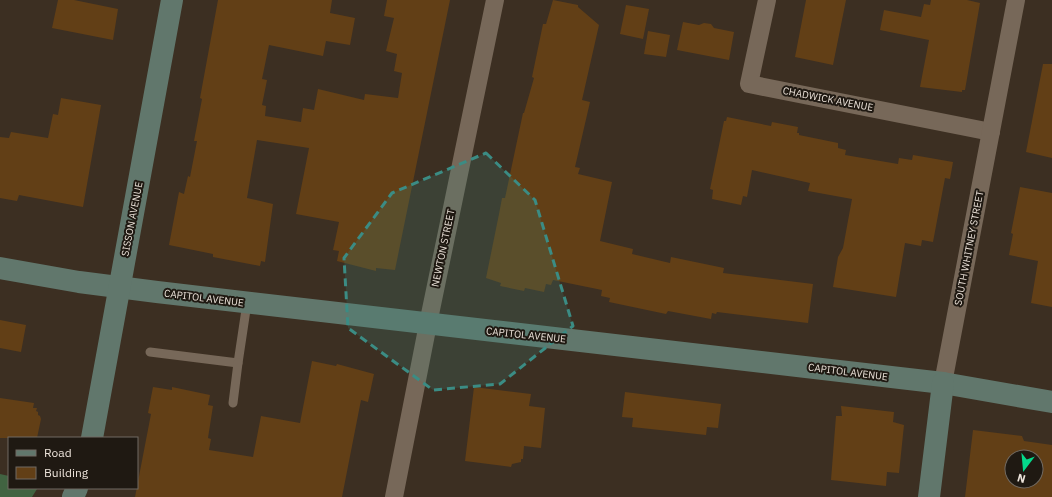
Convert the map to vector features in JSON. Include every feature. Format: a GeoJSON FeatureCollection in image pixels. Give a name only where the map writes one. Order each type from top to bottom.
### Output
{"type":"FeatureCollection","features":[{"type":"Feature","properties":{"kind":"main road","name":"SISSON AVENUE"},"geometry":{"type":"LineString","coordinates":[[92,437],[172,0]]}},
{"type":"Feature","properties":{"kind":"main road","name":"CAPITOL AVENUE"},"geometry":{"type":"LineString","coordinates":[[0,268],[119,287],[246,303],[943,383],[1052,402]]}},
{"type":"Feature","properties":{"kind":"main road","name":"SOUTH WHITNEY STREET"},"geometry":{"type":"LineString","coordinates":[[930,497],[943,383]]}},
{"type":"Feature","properties":{"kind":"street","name":"NEWTON STREET"},"geometry":{"type":"LineString","coordinates":[[394,497],[495,0]]}},
{"type":"Feature","properties":{"kind":"street","name":"CHADWICK AVENUE"},"geometry":{"type":"LineString","coordinates":[[766,0],[749,84],[991,132]]}},
{"type":"Feature","properties":{"kind":"street","name":"SOUTH WHITNEY STREET"},"geometry":{"type":"LineString","coordinates":[[943,383],[1016,0]]}},
{"type":"Feature","properties":{"kind":"lane"},"geometry":{"type":"LineString","coordinates":[[233,403],[246,303]]}},
{"type":"Feature","properties":{"kind":"lane"},"geometry":{"type":"LineString","coordinates":[[150,352],[238,363]]}},
{"type":"Feature","properties":{"kind":"highlighted area"},"geometry":{"type":"Polygon","coordinates":[[[486,153],[535,200],[573,326],[500,384],[433,390],[348,328],[344,258],[392,193],[486,153]]]}},
{"type":"Feature","properties":{"kind":"green space"},"geometry":{"type":"Polygon","coordinates":[[[0,474],[8,476],[8,489],[37,489],[32,497],[0,497],[0,474]]]}},
{"type":"Feature","properties":{"kind":"building"},"geometry":{"type":"Polygon","coordinates":[[[58,0],[74,0],[118,9],[113,40],[52,28],[58,0]]]}},
{"type":"Feature","properties":{"kind":"building"},"geometry":{"type":"Polygon","coordinates":[[[218,0],[332,0],[330,13],[355,18],[350,45],[326,41],[323,56],[269,45],[262,79],[267,80],[262,105],[266,106],[265,116],[301,122],[303,108],[314,110],[318,89],[364,100],[365,94],[398,98],[402,73],[394,71],[397,54],[386,51],[394,18],[384,16],[387,0],[450,0],[395,270],[376,268],[376,271],[337,261],[339,251],[333,250],[339,222],[296,214],[309,148],[257,140],[247,198],[273,204],[265,262],[261,261],[260,266],[213,257],[213,254],[169,245],[179,192],[184,194],[188,176],[190,177],[197,141],[194,141],[202,99],[200,98],[218,0]]]}},
{"type":"Feature","properties":{"kind":"building"},"geometry":{"type":"Polygon","coordinates":[[[553,0],[578,5],[578,7],[599,25],[582,100],[590,102],[575,167],[580,168],[578,174],[612,182],[600,241],[633,249],[632,254],[670,263],[671,257],[724,268],[723,273],[813,284],[808,323],[717,312],[716,314],[712,313],[711,319],[668,311],[666,314],[609,302],[610,298],[601,296],[602,290],[553,280],[551,285],[546,284],[544,292],[525,288],[524,291],[500,286],[501,283],[486,278],[502,198],[505,198],[523,113],[534,78],[532,77],[543,24],[546,24],[553,0]]]}},
{"type":"Feature","properties":{"kind":"building"},"geometry":{"type":"Polygon","coordinates":[[[806,0],[846,0],[833,65],[795,57],[806,0]]]}},
{"type":"Feature","properties":{"kind":"building"},"geometry":{"type":"Polygon","coordinates":[[[931,0],[967,0],[980,3],[965,90],[962,90],[962,92],[920,87],[929,40],[880,30],[884,10],[921,17],[924,4],[930,5],[931,0]]]}},
{"type":"Feature","properties":{"kind":"building"},"geometry":{"type":"Polygon","coordinates":[[[626,5],[649,9],[643,39],[620,34],[626,5]]]}},
{"type":"Feature","properties":{"kind":"building"},"geometry":{"type":"Polygon","coordinates":[[[683,22],[699,25],[704,23],[711,24],[714,28],[734,32],[729,60],[677,50],[683,22]]]}},
{"type":"Feature","properties":{"kind":"building"},"geometry":{"type":"Polygon","coordinates":[[[648,31],[670,35],[666,57],[644,54],[648,31]]]}},
{"type":"Feature","properties":{"kind":"building"},"geometry":{"type":"Polygon","coordinates":[[[1043,64],[1052,64],[1052,158],[1026,152],[1043,64]]]}},
{"type":"Feature","properties":{"kind":"building"},"geometry":{"type":"Polygon","coordinates":[[[61,98],[101,105],[83,207],[19,195],[17,201],[0,198],[0,137],[9,138],[11,132],[48,138],[53,114],[58,115],[61,98]]]}},
{"type":"Feature","properties":{"kind":"building"},"geometry":{"type":"Polygon","coordinates":[[[727,117],[771,126],[772,122],[798,127],[797,133],[799,133],[799,135],[838,143],[838,148],[846,150],[845,155],[898,164],[899,158],[912,160],[913,155],[953,162],[950,179],[945,178],[933,242],[922,240],[921,246],[905,243],[896,297],[833,287],[838,257],[843,248],[852,199],[808,191],[810,183],[752,170],[747,197],[743,196],[741,205],[712,199],[713,190],[710,189],[724,121],[726,121],[727,117]]]}},
{"type":"Feature","properties":{"kind":"building"},"geometry":{"type":"Polygon","coordinates":[[[1020,187],[1052,193],[1052,307],[1031,303],[1038,261],[1009,255],[1013,234],[1011,233],[1020,187]]]}},
{"type":"Feature","properties":{"kind":"building"},"geometry":{"type":"Polygon","coordinates":[[[0,320],[26,325],[21,352],[0,348],[0,320]]]}},
{"type":"Feature","properties":{"kind":"building"},"geometry":{"type":"Polygon","coordinates":[[[312,361],[336,366],[337,364],[374,374],[368,402],[361,400],[342,497],[135,497],[137,489],[138,489],[138,481],[151,414],[148,413],[153,387],[172,390],[172,387],[210,395],[208,405],[213,406],[208,438],[211,439],[209,450],[253,457],[261,416],[300,423],[312,361]]]}},
{"type":"Feature","properties":{"kind":"building"},"geometry":{"type":"Polygon","coordinates":[[[474,387],[531,394],[529,406],[545,408],[541,448],[524,446],[523,459],[521,459],[521,462],[512,464],[511,467],[465,461],[474,387]]]}},
{"type":"Feature","properties":{"kind":"building"},"geometry":{"type":"Polygon","coordinates":[[[625,392],[721,404],[718,428],[707,427],[706,435],[632,427],[633,418],[622,417],[625,392]]]}},
{"type":"Feature","properties":{"kind":"building"},"geometry":{"type":"Polygon","coordinates":[[[0,398],[34,403],[33,408],[37,408],[36,411],[41,419],[37,437],[0,438],[0,398]]]}},
{"type":"Feature","properties":{"kind":"building"},"geometry":{"type":"Polygon","coordinates":[[[841,406],[894,412],[893,422],[904,425],[899,473],[887,472],[886,486],[831,480],[836,416],[842,416],[841,406]]]}},
{"type":"Feature","properties":{"kind":"building"},"geometry":{"type":"Polygon","coordinates":[[[973,430],[1022,436],[1024,441],[1052,445],[1052,497],[965,497],[973,430]]]}}]}
